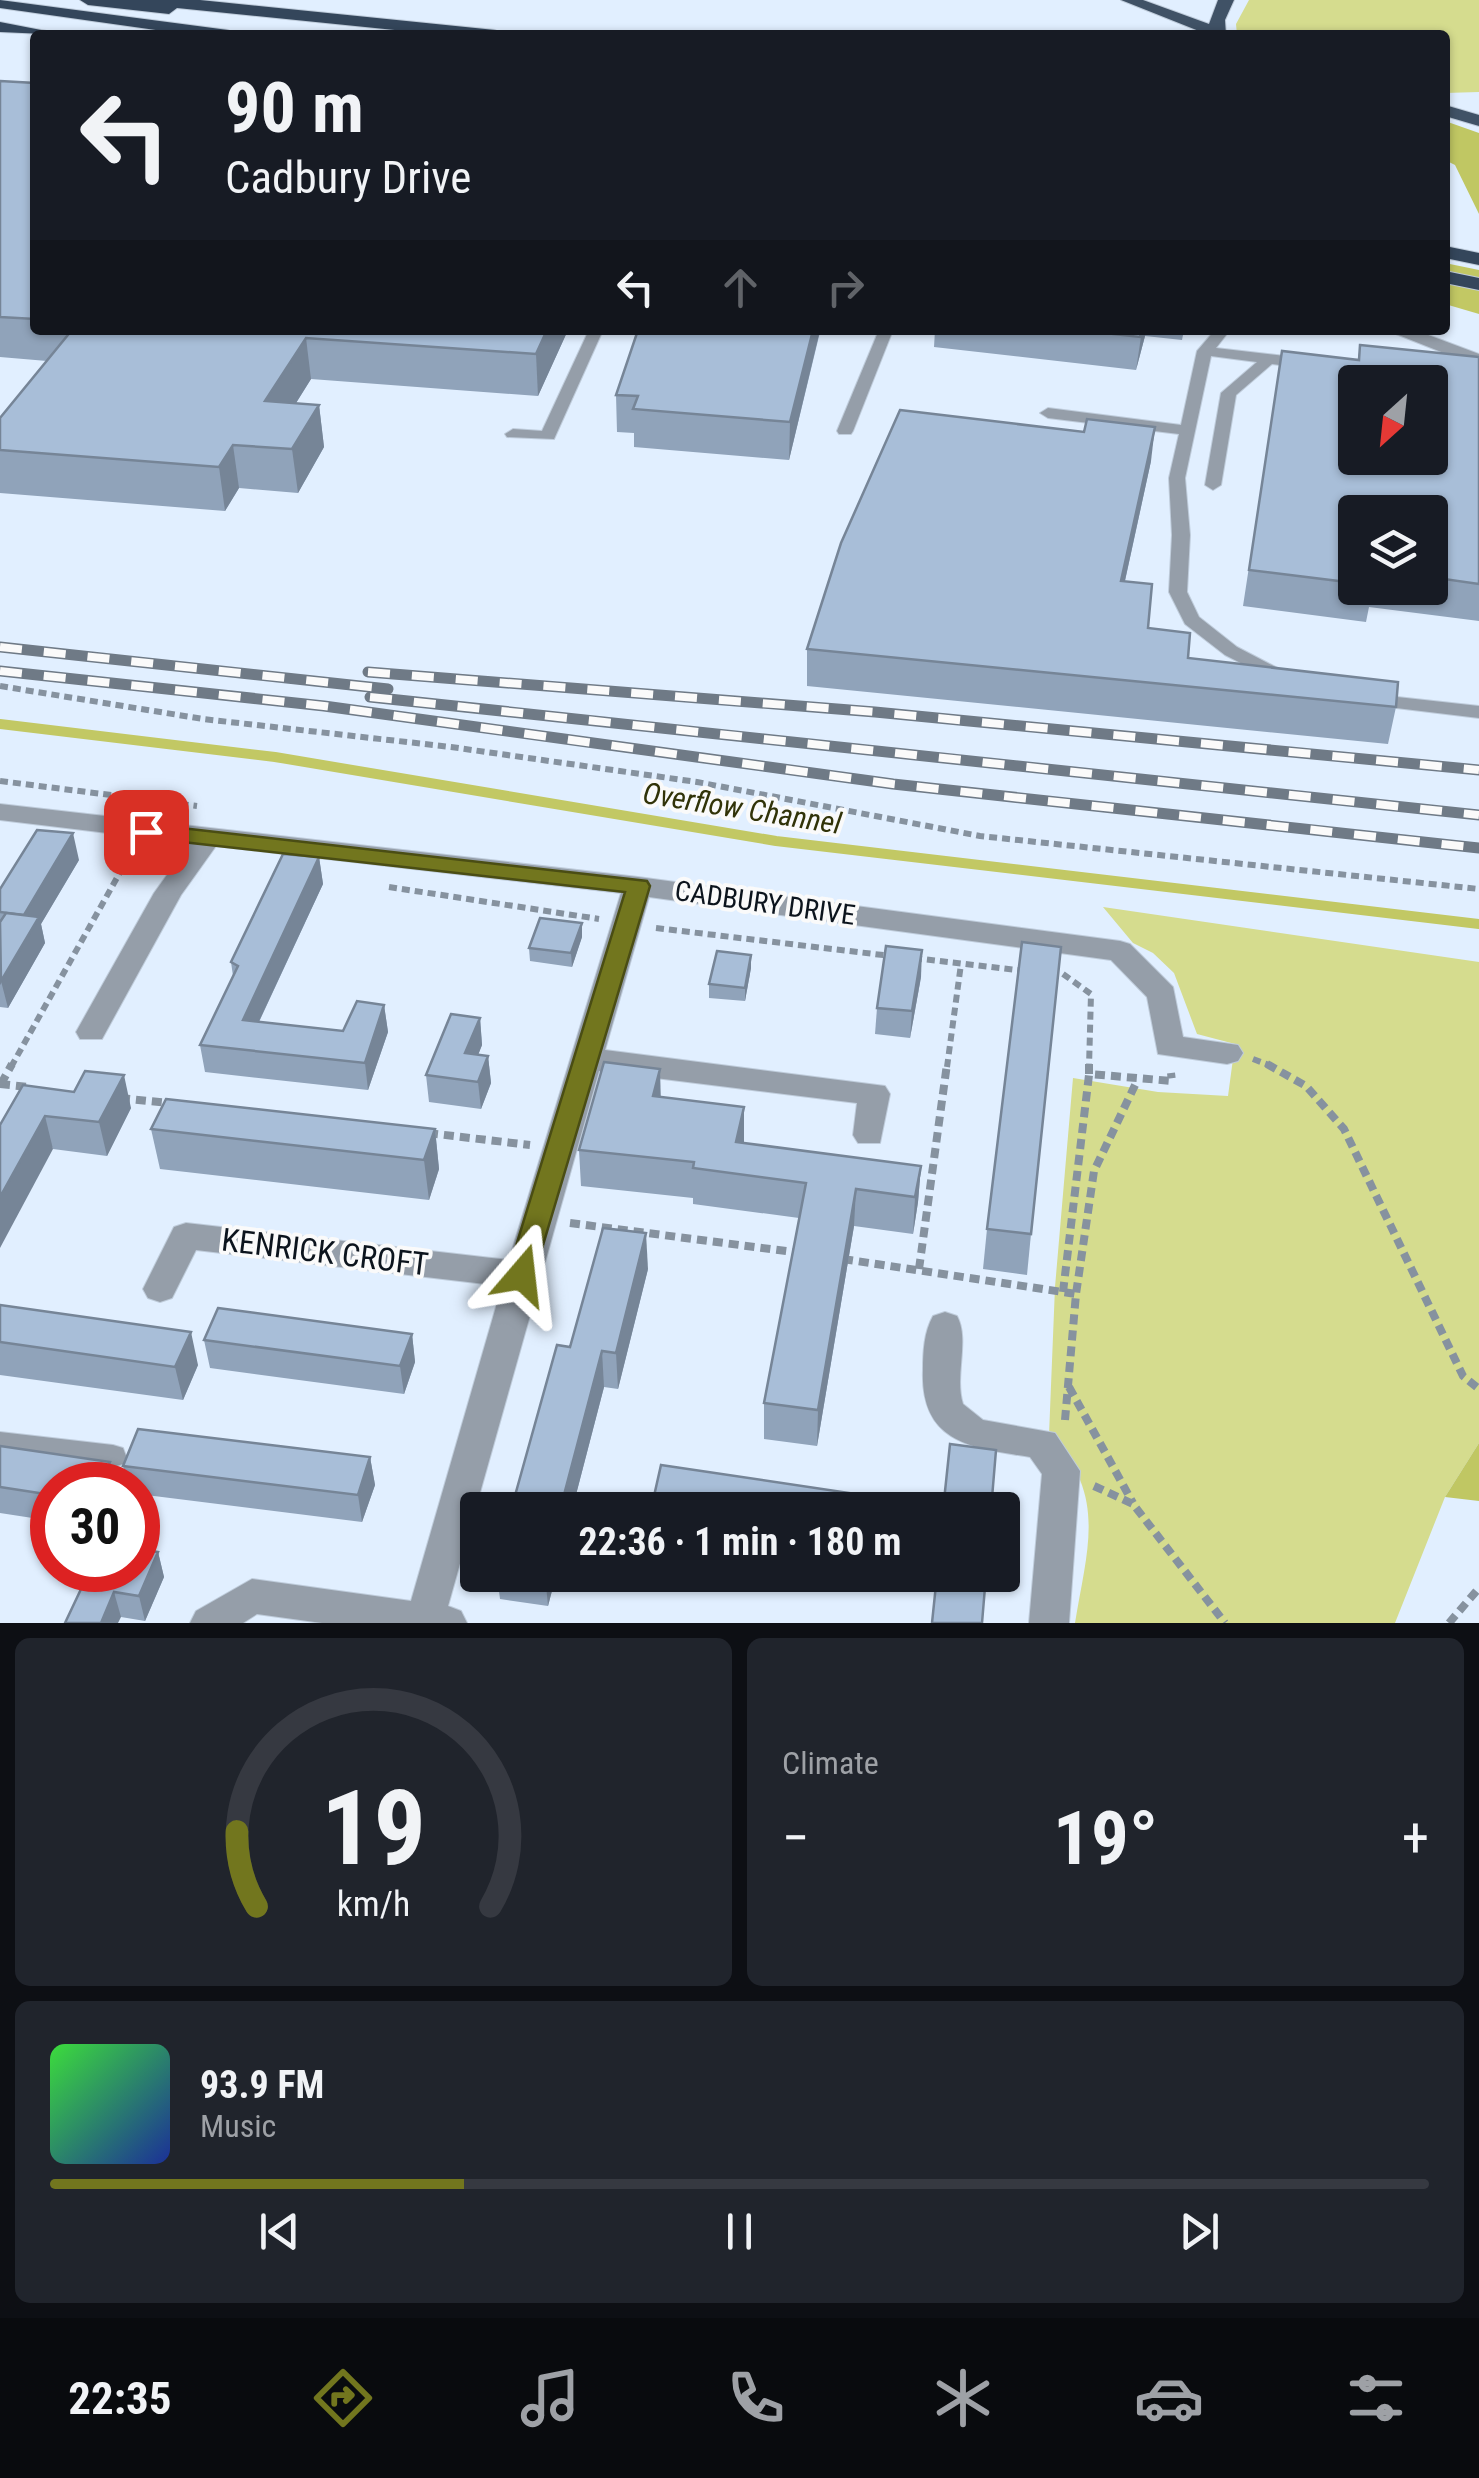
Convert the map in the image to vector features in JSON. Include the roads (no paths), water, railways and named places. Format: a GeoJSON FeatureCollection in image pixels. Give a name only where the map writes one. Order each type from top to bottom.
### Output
{"type":"FeatureCollection","features":[{"type":"Feature","properties":{"kind":"highway"},"geometry":{"type":"LineString","coordinates":[[88,0],[311,30]]}},
{"type":"Feature","properties":{"kind":"highway"},"geometry":{"type":"LineString","coordinates":[[150,0],[447,30]]}},
{"type":"Feature","properties":{"kind":"highway"},"geometry":{"type":"LineString","coordinates":[[1130,0],[1207,30]]}},
{"type":"Feature","properties":{"kind":"highway"},"geometry":{"type":"LineString","coordinates":[[1218,30],[1226,0]]}},
{"type":"Feature","properties":{"kind":"highway"},"geometry":{"type":"LineString","coordinates":[[0,3],[192,30]]}},
{"type":"Feature","properties":{"kind":"highway"},"geometry":{"type":"LineString","coordinates":[[0,27],[30,31]]}},
{"type":"Feature","properties":{"kind":"highway"},"geometry":{"type":"LineString","coordinates":[[1450,101],[1479,99]]}},
{"type":"Feature","properties":{"kind":"highway"},"geometry":{"type":"LineString","coordinates":[[1450,112],[1479,122]]}},
{"type":"Feature","properties":{"kind":"highway"},"geometry":{"type":"LineString","coordinates":[[1450,253],[1479,259]]}},
{"type":"Feature","properties":{"kind":"highway"},"geometry":{"type":"LineString","coordinates":[[1450,277],[1479,284]]}},
{"type":"Feature","properties":{"kind":"street"},"geometry":{"type":"LineString","coordinates":[[1409,335],[1479,361]]}},
{"type":"Feature","properties":{"kind":"street","name":"CADBURY DRIVE"},"geometry":{"type":"LineString","coordinates":[[0,812],[146,832],[638,886],[1120,951],[1162,994],[1169,1046],[1227,1053]]}},
{"type":"Feature","properties":{"kind":"street"},"geometry":{"type":"LineString","coordinates":[[92,1032],[168,893],[208,838]]}},
{"type":"Feature","properties":{"kind":"street"},"geometry":{"type":"LineString","coordinates":[[210,1623],[252,1596],[436,1621],[522,1275],[590,1059],[638,886]]}},
{"type":"Feature","properties":{"kind":"street"},"geometry":{"type":"LineString","coordinates":[[590,1059],[874,1094],[869,1136]]}},
{"type":"Feature","properties":{"kind":"street","name":"KENRICK CROFT"},"geometry":{"type":"LineString","coordinates":[[160,1289],[186,1236],[522,1275]]}},
{"type":"Feature","properties":{"kind":"street"},"geometry":{"type":"LineString","coordinates":[[945,1326],[939,1381],[954,1422],[974,1433],[1042,1444],[1061,1472],[1049,1623]]}},
{"type":"Feature","properties":{"kind":"lane"},"geometry":{"type":"LineString","coordinates":[[513,434],[548,436],[594,335]]}},
{"type":"Feature","properties":{"kind":"lane"},"geometry":{"type":"LineString","coordinates":[[845,431],[884,335]]}},
{"type":"Feature","properties":{"kind":"lane"},"geometry":{"type":"LineString","coordinates":[[1219,335],[1205,352],[1176,478],[1181,535],[1178,592],[1192,620],[1232,651],[1296,685]]}},
{"type":"Feature","properties":{"kind":"lane"},"geometry":{"type":"LineString","coordinates":[[1205,352],[1321,365]]}},
{"type":"Feature","properties":{"kind":"lane"},"geometry":{"type":"LineString","coordinates":[[1213,485],[1229,393],[1270,359]]}},
{"type":"Feature","properties":{"kind":"lane"},"geometry":{"type":"LineString","coordinates":[[1048,413],[1185,430]]}},
{"type":"Feature","properties":{"kind":"lane"},"geometry":{"type":"LineString","coordinates":[[1350,696],[1479,712]]}},
{"type":"Feature","properties":{"kind":"lane"},"geometry":{"type":"LineString","coordinates":[[0,1443],[114,1456]]}},
{"type":"Feature","properties":{"kind":"waterway","name":"Overflow Channel"},"geometry":{"type":"LineString","coordinates":[[0,724],[275,757],[776,841],[1479,924]]}},
{"type":"Feature","properties":{"kind":"railway"},"geometry":{"type":"LineString","coordinates":[[0,647],[388,689]]}},
{"type":"Feature","properties":{"kind":"railway"},"geometry":{"type":"LineString","coordinates":[[0,671],[324,706],[893,784],[1479,848]]}},
{"type":"Feature","properties":{"kind":"railway"},"geometry":{"type":"LineString","coordinates":[[368,672],[875,712],[1479,770]]}},
{"type":"Feature","properties":{"kind":"railway"},"geometry":{"type":"LineString","coordinates":[[370,697],[1479,815]]}}]}
